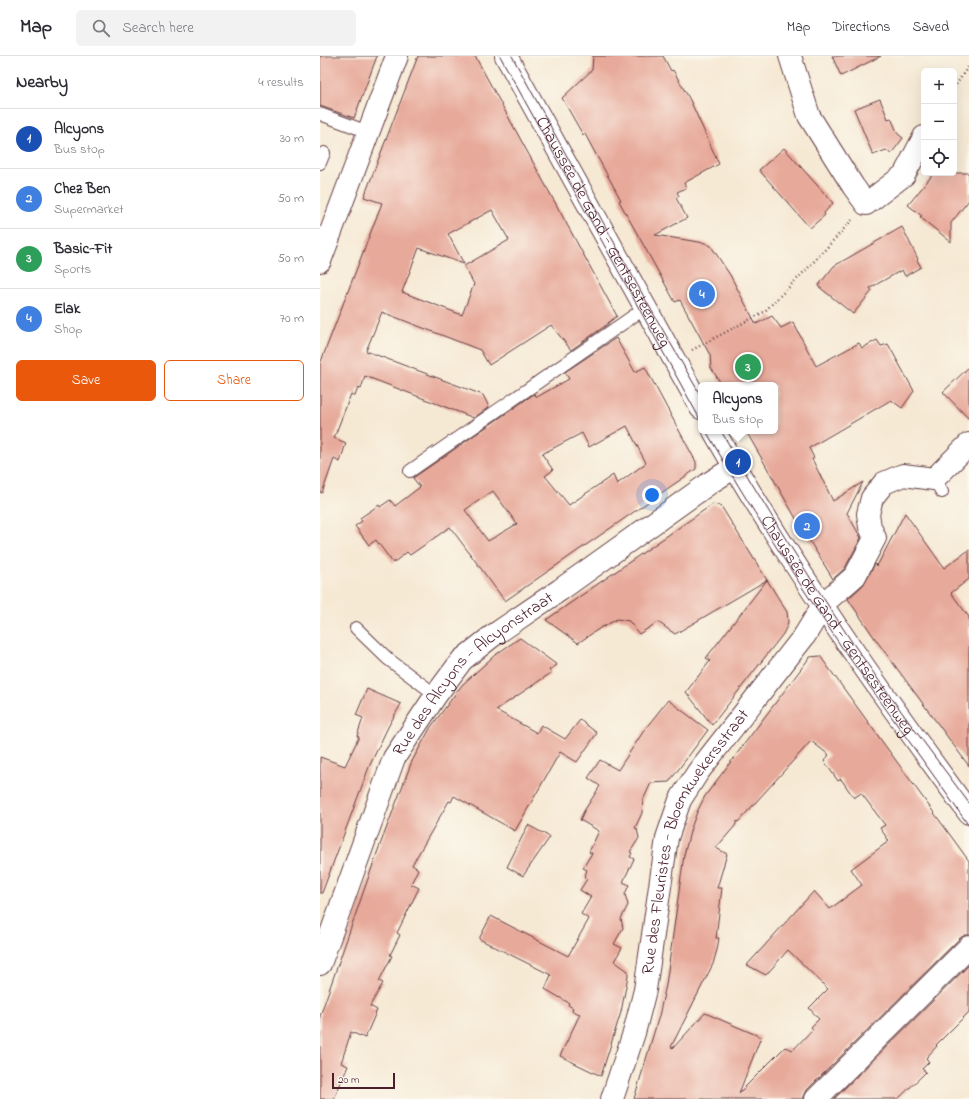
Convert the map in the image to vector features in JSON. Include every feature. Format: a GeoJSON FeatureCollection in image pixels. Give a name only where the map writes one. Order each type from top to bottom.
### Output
{"type":"FeatureCollection","features":[{"type":"Feature","properties":{"kind":"street"},"geometry":{"type":"LineString","coordinates":[[322,249],[397,56]]}},
{"type":"Feature","properties":{"kind":"street","name":"Chaussée de Gand - Gentsesteenweg"},"geometry":{"type":"LineString","coordinates":[[506,56],[698,403]]}},
{"type":"Feature","properties":{"kind":"street"},"geometry":{"type":"LineString","coordinates":[[790,56],[809,116],[852,186],[866,204],[904,175],[922,140]]}},
{"type":"Feature","properties":{"kind":"street","name":"Chaussée de Gand - Gentsesteenweg"},"geometry":{"type":"LineString","coordinates":[[716,434],[734,467],[822,607],[892,708],[969,813]]}},
{"type":"Feature","properties":{"kind":"street","name":"Rue des Fleuristes - Bloemkwekersstraat"},"geometry":{"type":"LineString","coordinates":[[612,1099],[634,1033],[645,990],[667,838],[680,800],[698,772],[805,635],[825,602],[855,576],[875,538],[870,527],[868,514],[872,498],[884,483],[903,475],[938,486],[969,444]]}},
{"type":"Feature","properties":{"kind":"street","name":"Rue des Alcyons - Alcyonstraat"},"geometry":{"type":"LineString","coordinates":[[320,964],[394,758],[436,695],[462,660],[490,637],[560,590],[734,467]]}},
{"type":"Feature","properties":{"kind":"street"},"geometry":{"type":"LineString","coordinates":[[816,1099],[969,947]]}},
{"type":"Feature","properties":{"kind":"lane"},"geometry":{"type":"LineString","coordinates":[[320,114],[368,132]]}},
{"type":"Feature","properties":{"kind":"lane"},"geometry":{"type":"LineString","coordinates":[[410,471],[645,308]]}},
{"type":"Feature","properties":{"kind":"lane"},"geometry":{"type":"LineString","coordinates":[[356,628],[388,659],[436,695]]}},
{"type":"Feature","properties":{"kind":"path"},"geometry":{"type":"LineString","coordinates":[[957,83],[969,65]]}},
{"type":"Feature","properties":{"kind":"path"},"geometry":{"type":"LineString","coordinates":[[673,359],[764,312],[808,268],[866,204]]}},
{"type":"Feature","properties":{"kind":"building"},"geometry":{"type":"Polygon","coordinates":[[[320,56],[377,56],[354,118],[320,106],[320,56]]]}},
{"type":"Feature","properties":{"kind":"building"},"geometry":{"type":"Polygon","coordinates":[[[418,56],[475,56],[617,316],[571,350],[551,325],[489,365],[480,350],[382,312],[366,351],[483,395],[489,407],[474,418],[365,376],[361,389],[358,388],[355,396],[351,394],[334,438],[346,443],[340,462],[334,459],[322,493],[320,492],[320,364],[382,203],[364,197],[418,56]],[[492,210],[448,234],[464,264],[419,248],[402,292],[462,315],[474,284],[464,266],[509,240],[492,210]]]}},
{"type":"Feature","properties":{"kind":"building"},"geometry":{"type":"Polygon","coordinates":[[[593,56],[663,56],[671,71],[673,70],[690,100],[719,164],[684,183],[686,188],[677,192],[679,196],[676,198],[687,218],[655,235],[705,243],[711,246],[730,275],[756,324],[772,316],[781,328],[793,322],[816,366],[859,343],[862,348],[877,340],[881,346],[888,344],[914,391],[902,408],[891,400],[809,448],[814,458],[812,459],[833,501],[863,482],[847,513],[861,538],[845,568],[833,579],[798,522],[748,434],[778,434],[778,382],[720,382],[711,368],[710,355],[680,300],[675,302],[619,201],[621,200],[585,134],[583,135],[562,98],[592,70],[593,56]]]}},
{"type":"Feature","properties":{"kind":"building"},"geometry":{"type":"Polygon","coordinates":[[[832,56],[881,56],[841,76],[832,56]]]}},
{"type":"Feature","properties":{"kind":"building"},"geometry":{"type":"Polygon","coordinates":[[[880,99],[888,119],[891,118],[898,134],[903,138],[891,154],[886,150],[873,155],[854,109],[880,99]]]}},
{"type":"Feature","properties":{"kind":"building"},"geometry":{"type":"Polygon","coordinates":[[[784,148],[833,203],[824,213],[825,215],[810,228],[759,170],[784,148]]]}},
{"type":"Feature","properties":{"kind":"building"},"geometry":{"type":"Polygon","coordinates":[[[957,173],[969,173],[969,200],[951,223],[951,242],[920,217],[922,216],[908,205],[932,176],[957,176],[957,173]]]}},
{"type":"Feature","properties":{"kind":"building"},"geometry":{"type":"Polygon","coordinates":[[[902,227],[921,267],[905,276],[902,270],[870,288],[872,291],[853,314],[818,286],[834,266],[902,227]]]}},
{"type":"Feature","properties":{"kind":"building"},"geometry":{"type":"Polygon","coordinates":[[[616,338],[635,372],[645,367],[696,462],[696,469],[505,601],[450,527],[410,555],[407,552],[393,563],[376,540],[369,545],[355,526],[362,521],[360,518],[379,505],[380,507],[390,500],[395,506],[420,487],[413,478],[534,394],[537,397],[569,379],[565,372],[616,338]],[[627,426],[589,447],[582,433],[542,454],[553,470],[545,476],[569,505],[613,475],[617,484],[646,463],[627,426]],[[493,491],[465,510],[488,541],[517,524],[493,491]]]}},
{"type":"Feature","properties":{"kind":"building"},"geometry":{"type":"Polygon","coordinates":[[[969,367],[969,419],[943,392],[969,367]]]}},
{"type":"Feature","properties":{"kind":"building"},"geometry":{"type":"Polygon","coordinates":[[[713,504],[721,506],[767,580],[675,634],[658,622],[639,634],[629,621],[617,619],[603,626],[578,643],[546,620],[713,504]]]}},
{"type":"Feature","properties":{"kind":"building"},"geometry":{"type":"Polygon","coordinates":[[[905,513],[944,568],[969,550],[969,579],[951,593],[969,617],[969,766],[876,640],[848,599],[863,585],[875,564],[877,566],[905,513]]]}},
{"type":"Feature","properties":{"kind":"building"},"geometry":{"type":"Polygon","coordinates":[[[767,580],[787,612],[787,626],[783,634],[712,725],[686,692],[710,661],[706,658],[767,580]]]}},
{"type":"Feature","properties":{"kind":"building"},"geometry":{"type":"Polygon","coordinates":[[[520,638],[557,665],[549,670],[551,673],[496,710],[537,733],[541,725],[565,739],[580,720],[597,733],[577,762],[560,752],[515,831],[454,796],[451,802],[449,801],[412,865],[418,869],[411,884],[419,888],[397,933],[400,935],[390,955],[392,956],[379,981],[383,983],[370,1006],[377,1010],[365,1038],[351,1032],[341,1063],[348,1066],[334,1099],[320,1099],[320,1016],[377,853],[412,761],[431,727],[462,685],[495,655],[520,638]]]}},
{"type":"Feature","properties":{"kind":"building"},"geometry":{"type":"Polygon","coordinates":[[[820,656],[969,861],[969,935],[965,935],[960,938],[807,1090],[804,1095],[804,1099],[634,1099],[659,1016],[666,985],[684,855],[697,812],[705,796],[810,657],[820,656]],[[811,741],[738,822],[737,821],[735,826],[716,848],[727,854],[717,888],[722,888],[716,938],[719,938],[717,950],[713,964],[671,1047],[673,1048],[705,1013],[761,1037],[739,1093],[785,1047],[793,1050],[813,1029],[811,1027],[819,1019],[809,1008],[828,989],[788,950],[766,975],[747,965],[814,891],[830,909],[862,885],[851,869],[889,841],[880,828],[885,825],[861,793],[854,798],[841,779],[838,781],[824,761],[829,755],[811,741]]]}},
{"type":"Feature","properties":{"kind":"building"},"geometry":{"type":"Polygon","coordinates":[[[367,689],[401,704],[369,767],[322,893],[320,893],[320,757],[345,766],[359,737],[357,736],[363,718],[356,715],[367,689]]]}},
{"type":"Feature","properties":{"kind":"building"},"geometry":{"type":"Polygon","coordinates":[[[668,700],[708,730],[669,782],[651,783],[643,800],[642,813],[635,828],[637,829],[639,838],[630,852],[632,853],[630,857],[634,859],[623,882],[629,885],[625,894],[628,905],[621,919],[623,928],[614,944],[622,948],[614,961],[628,971],[628,976],[621,1012],[601,1076],[560,1056],[580,1014],[572,1011],[573,1008],[568,1005],[569,1003],[545,989],[551,975],[479,939],[491,916],[568,956],[589,919],[581,914],[591,897],[580,890],[587,879],[584,878],[587,870],[583,868],[592,853],[589,852],[599,831],[580,820],[600,786],[588,778],[600,760],[618,770],[645,729],[668,700]]]}},
{"type":"Feature","properties":{"kind":"building"},"geometry":{"type":"Polygon","coordinates":[[[528,825],[550,837],[523,876],[507,867],[528,825]]]}},
{"type":"Feature","properties":{"kind":"building"},"geometry":{"type":"Polygon","coordinates":[[[969,965],[969,1012],[936,1045],[937,1046],[926,1058],[929,1062],[922,1069],[926,1072],[898,1099],[834,1099],[969,965]]]}},
{"type":"Feature","properties":{"kind":"tram line"},"geometry":{"type":"LineString","coordinates":[[500,56],[698,416]]}},
{"type":"Feature","properties":{"kind":"tram line"},"geometry":{"type":"LineString","coordinates":[[512,56],[649,306],[698,391]]}},
{"type":"Feature","properties":{"kind":"tram line"},"geometry":{"type":"LineString","coordinates":[[708,434],[755,513],[823,620],[969,826]]}},
{"type":"Feature","properties":{"kind":"tram line"},"geometry":{"type":"LineString","coordinates":[[723,434],[784,536],[850,639],[969,803]]}},
{"type":"Feature","properties":{"kind":"place","name":"Elak"},"geometry":{"type":"Point","coordinates":[702,294]}},
{"type":"Feature","properties":{"kind":"place","name":"Basic-Fit"},"geometry":{"type":"Point","coordinates":[748,367]}},
{"type":"Feature","properties":{"kind":"place","name":"Alcyons"},"geometry":{"type":"Point","coordinates":[738,462]}},
{"type":"Feature","properties":{"kind":"place","name":"Chez Ben"},"geometry":{"type":"Point","coordinates":[807,526]}}]}
